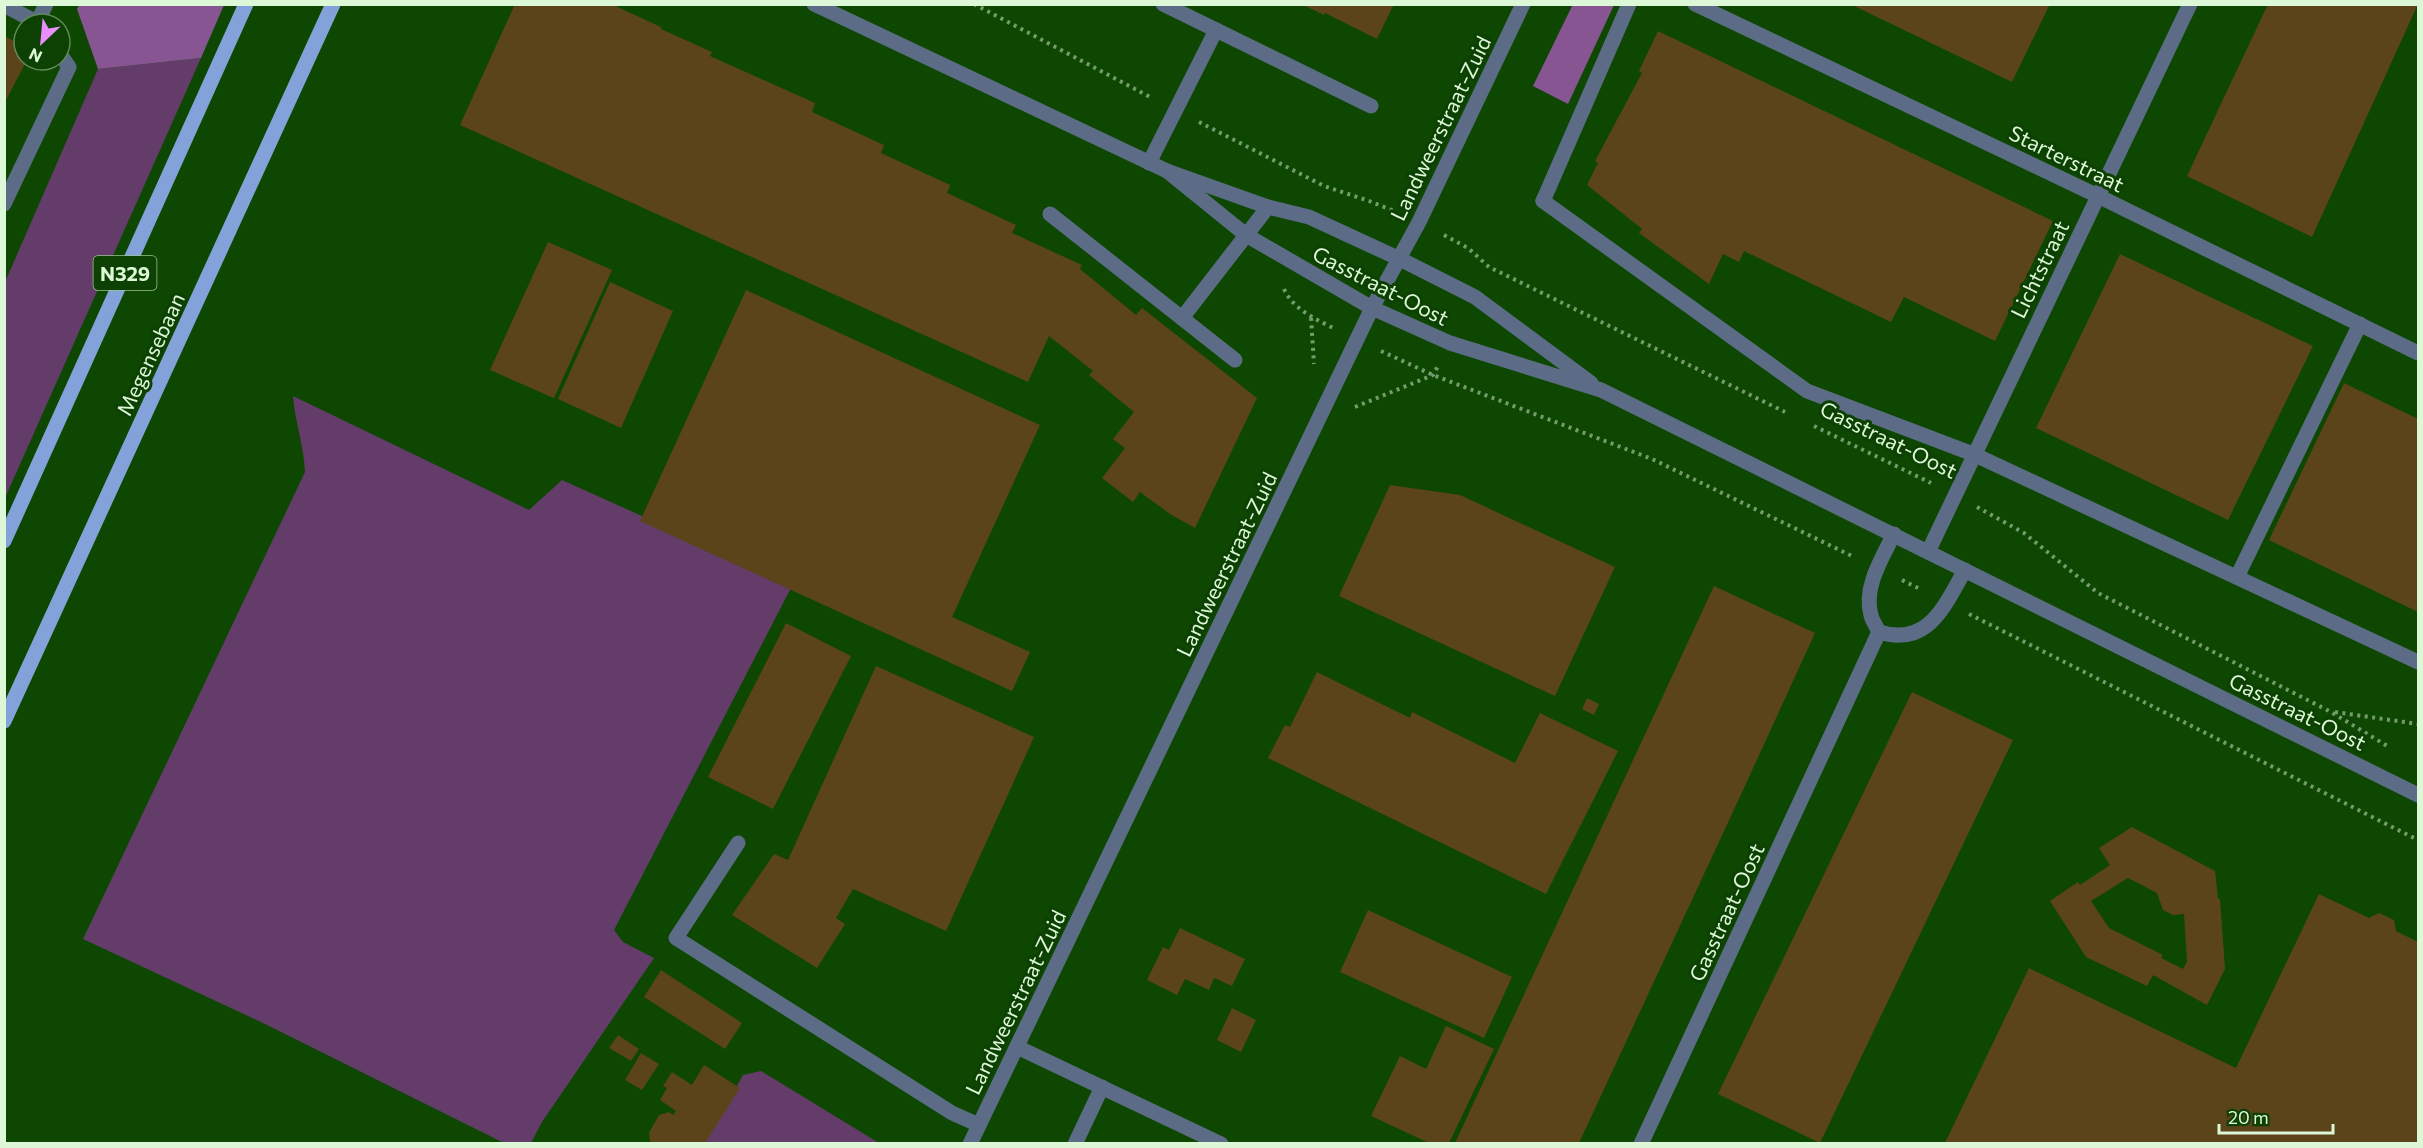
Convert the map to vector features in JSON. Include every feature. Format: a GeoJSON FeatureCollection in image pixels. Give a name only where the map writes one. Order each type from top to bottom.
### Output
{"type":"FeatureCollection","features":[{"type":"Feature","properties":{"kind":"main road","name":"N329"},"geometry":{"type":"LineString","coordinates":[[4,541],[246,4]]}},
{"type":"Feature","properties":{"kind":"main road","name":"Megensebaan"},"geometry":{"type":"LineString","coordinates":[[4,721],[333,4]]}},
{"type":"Feature","properties":{"kind":"street","name":"Gasstraat-Oost"},"geometry":{"type":"LineString","coordinates":[[814,4],[1167,171],[1268,207],[1309,218],[1400,259],[1475,297],[1600,390]]}},
{"type":"Feature","properties":{"kind":"street"},"geometry":{"type":"LineString","coordinates":[[1163,4],[1371,106]]}},
{"type":"Feature","properties":{"kind":"street","name":"Landweerstraat-Zuid"},"geometry":{"type":"LineString","coordinates":[[970,1143],[1372,308],[1419,222],[1522,4]]}},
{"type":"Feature","properties":{"kind":"street","name":"Gasstraat-Oost"},"geometry":{"type":"LineString","coordinates":[[1629,4],[1543,201],[1807,391],[1973,454],[2418,662]]}},
{"type":"Feature","properties":{"kind":"street","name":"Starterstraat"},"geometry":{"type":"LineString","coordinates":[[1695,4],[2098,196],[2418,353]]}},
{"type":"Feature","properties":{"kind":"street","name":"Lichtstraat"},"geometry":{"type":"LineString","coordinates":[[1928,552],[2190,4]]}},
{"type":"Feature","properties":{"kind":"street"},"geometry":{"type":"LineString","coordinates":[[4,5],[18,12]]}},
{"type":"Feature","properties":{"kind":"street"},"geometry":{"type":"LineString","coordinates":[[1149,163],[1216,30]]}},
{"type":"Feature","properties":{"kind":"street"},"geometry":{"type":"LineString","coordinates":[[4,204],[67,72]]}},
{"type":"Feature","properties":{"kind":"street","name":"Gasstraat-Oost"},"geometry":{"type":"LineString","coordinates":[[1167,171],[1246,236],[1372,308],[1450,343],[1600,390],[2418,795]]}},
{"type":"Feature","properties":{"kind":"street"},"geometry":{"type":"LineString","coordinates":[[1182,318],[1268,207]]}},
{"type":"Feature","properties":{"kind":"street"},"geometry":{"type":"LineString","coordinates":[[1050,214],[1235,360]]}},
{"type":"Feature","properties":{"kind":"street"},"geometry":{"type":"LineString","coordinates":[[2237,577],[2360,324]]}},
{"type":"Feature","properties":{"kind":"street"},"geometry":{"type":"LineString","coordinates":[[1894,534],[1877,569],[1869,595],[1871,615],[1880,632],[1894,637],[1914,635],[1928,625],[1946,602],[1965,570]]}},
{"type":"Feature","properties":{"kind":"street","name":"Gasstraat-Oost"},"geometry":{"type":"LineString","coordinates":[[1641,1143],[1880,632]]}},
{"type":"Feature","properties":{"kind":"street"},"geometry":{"type":"LineString","coordinates":[[738,843],[676,938],[952,1113],[979,1125]]}},
{"type":"Feature","properties":{"kind":"street"},"geometry":{"type":"LineString","coordinates":[[1017,1047],[1221,1143]]}},
{"type":"Feature","properties":{"kind":"street"},"geometry":{"type":"LineString","coordinates":[[1075,1143],[1102,1087]]}},
{"type":"Feature","properties":{"kind":"path","name":"Gasstraat-Oost"},"geometry":{"type":"LineString","coordinates":[[1419,222],[1468,248],[1489,267],[1786,412]]}},
{"type":"Feature","properties":{"kind":"path"},"geometry":{"type":"LineString","coordinates":[[1318,422],[1433,375]]}},
{"type":"Feature","properties":{"kind":"path","name":"Gasstraat-Oost"},"geometry":{"type":"LineString","coordinates":[[1807,423],[1956,495],[2024,533],[2098,593],[2331,712],[2391,749]]}},
{"type":"Feature","properties":{"kind":"path","name":"Gasstraat-Oost"},"geometry":{"type":"LineString","coordinates":[[2331,712],[2418,724]]}},
{"type":"Feature","properties":{"kind":"shaded area"},"geometry":{"type":"Polygon","coordinates":[[[80,4],[224,5],[201,58],[98,69],[77,9],[80,4]]]}},
{"type":"Feature","properties":{"kind":"shaded area"},"geometry":{"type":"Polygon","coordinates":[[[1573,4],[1614,5],[1568,104],[1533,86],[1573,4]]]}},
{"type":"Feature","properties":{"kind":"shaded area"},"geometry":{"type":"Polygon","coordinates":[[[5,5],[2418,5],[2418,1143],[5,1143],[5,5]]]}},
{"type":"Feature","properties":{"kind":"shaded area"},"geometry":{"type":"Polygon","coordinates":[[[201,58],[5,498],[5,282],[98,69],[201,58]]]}},
{"type":"Feature","properties":{"kind":"shaded area"},"geometry":{"type":"Polygon","coordinates":[[[293,396],[529,510],[562,480],[793,584],[614,930],[623,942],[654,958],[542,1122],[531,1143],[504,1143],[263,1023],[83,939],[305,472],[293,396]]]}},
{"type":"Feature","properties":{"kind":"shaded area"},"geometry":{"type":"Polygon","coordinates":[[[761,1071],[879,1143],[704,1144],[743,1075],[761,1071]]]}},
{"type":"Feature","properties":{"kind":"building"},"geometry":{"type":"Polygon","coordinates":[[[515,4],[611,4],[661,27],[712,52],[710,56],[815,103],[812,112],[884,145],[881,153],[950,185],[947,193],[1016,225],[1012,233],[1082,265],[1080,269],[1136,315],[1142,308],[1257,398],[1195,528],[1170,514],[1140,492],[1133,502],[1102,478],[1125,448],[1113,439],[1134,412],[1089,375],[1093,371],[1049,336],[1028,382],[460,125],[515,4]]]}},
{"type":"Feature","properties":{"kind":"building"},"geometry":{"type":"Polygon","coordinates":[[[1301,4],[1394,4],[1377,39],[1325,13],[1324,15],[1301,4]]]}},
{"type":"Feature","properties":{"kind":"building"},"geometry":{"type":"Polygon","coordinates":[[[1850,4],[2050,4],[2012,82],[1850,4]]]}},
{"type":"Feature","properties":{"kind":"building"},"geometry":{"type":"Polygon","coordinates":[[[2268,4],[2418,4],[2312,237],[2187,176],[2268,4]]]}},
{"type":"Feature","properties":{"kind":"building"},"geometry":{"type":"Polygon","coordinates":[[[1658,31],[2053,221],[1995,341],[1904,297],[1891,322],[1744,251],[1739,262],[1723,254],[1709,284],[1639,233],[1642,229],[1587,185],[1598,163],[1595,161],[1642,73],[1639,71],[1658,31]]]}},
{"type":"Feature","properties":{"kind":"building"},"geometry":{"type":"Polygon","coordinates":[[[4,36],[12,40],[12,72],[21,72],[4,104],[4,36]]]}},
{"type":"Feature","properties":{"kind":"building"},"geometry":{"type":"Polygon","coordinates":[[[548,242],[612,270],[554,398],[490,370],[548,242]]]}},
{"type":"Feature","properties":{"kind":"building"},"geometry":{"type":"Polygon","coordinates":[[[2120,254],[2313,346],[2228,520],[2036,428],[2120,254]]]}},
{"type":"Feature","properties":{"kind":"building"},"geometry":{"type":"Polygon","coordinates":[[[610,282],[673,311],[621,428],[558,399],[610,282]]]}},
{"type":"Feature","properties":{"kind":"building"},"geometry":{"type":"Polygon","coordinates":[[[746,290],[1040,425],[952,617],[1030,652],[1012,691],[640,521],[746,290]]]}},
{"type":"Feature","properties":{"kind":"building"},"geometry":{"type":"Polygon","coordinates":[[[2344,383],[2418,419],[2418,612],[2269,540],[2344,383]]]}},
{"type":"Feature","properties":{"kind":"building"},"geometry":{"type":"Polygon","coordinates":[[[1390,485],[1460,495],[1615,567],[1555,696],[1339,596],[1390,485]]]}},
{"type":"Feature","properties":{"kind":"building"},"geometry":{"type":"Polygon","coordinates":[[[1714,586],[1815,633],[1579,1143],[1455,1143],[1714,586]]]}},
{"type":"Feature","properties":{"kind":"building"},"geometry":{"type":"Polygon","coordinates":[[[786,623],[851,656],[773,809],[708,777],[786,623]]]}},
{"type":"Feature","properties":{"kind":"building"},"geometry":{"type":"Polygon","coordinates":[[[876,666],[1034,737],[946,931],[853,889],[836,918],[845,924],[817,968],[732,915],[774,854],[788,860],[876,666]]]}},
{"type":"Feature","properties":{"kind":"building"},"geometry":{"type":"Polygon","coordinates":[[[1317,672],[1410,718],[1412,712],[1515,763],[1540,713],[1618,751],[1546,894],[1268,758],[1285,725],[1290,727],[1317,672]]]}},
{"type":"Feature","properties":{"kind":"building"},"geometry":{"type":"Polygon","coordinates":[[[1912,692],[2013,740],[1820,1143],[1718,1094],[1912,692]]]}},
{"type":"Feature","properties":{"kind":"building"},"geometry":{"type":"Polygon","coordinates":[[[1587,698],[1599,704],[1594,715],[1582,709],[1587,698]]]}},
{"type":"Feature","properties":{"kind":"building"},"geometry":{"type":"Polygon","coordinates":[[[2132,827],[2215,871],[2218,899],[2220,899],[2225,969],[2207,1005],[2153,975],[2147,986],[2086,957],[2050,901],[2078,882],[2080,885],[2110,865],[2099,848],[2132,827]],[[2128,878],[2091,901],[2109,928],[2163,955],[2161,958],[2183,969],[2187,962],[2184,914],[2173,915],[2163,910],[2157,893],[2128,878]]]}},
{"type":"Feature","properties":{"kind":"building"},"geometry":{"type":"Polygon","coordinates":[[[2319,894],[2369,918],[2379,913],[2394,920],[2396,931],[2418,942],[2418,1143],[1945,1143],[2029,968],[2236,1068],[2319,894]]]}},
{"type":"Feature","properties":{"kind":"building"},"geometry":{"type":"Polygon","coordinates":[[[1368,910],[1512,977],[1484,1038],[1340,972],[1368,910]]]}},
{"type":"Feature","properties":{"kind":"building"},"geometry":{"type":"Polygon","coordinates":[[[1180,928],[1245,959],[1232,986],[1214,978],[1209,990],[1185,979],[1177,995],[1147,980],[1163,947],[1169,950],[1180,928]]]}},
{"type":"Feature","properties":{"kind":"building"},"geometry":{"type":"Polygon","coordinates":[[[661,970],[742,1023],[725,1049],[644,997],[661,970]]]}},
{"type":"Feature","properties":{"kind":"building"},"geometry":{"type":"Polygon","coordinates":[[[1232,1008],[1256,1020],[1241,1052],[1217,1040],[1232,1008]]]}},
{"type":"Feature","properties":{"kind":"building"},"geometry":{"type":"Polygon","coordinates":[[[1446,1026],[1494,1049],[1449,1143],[1429,1143],[1371,1116],[1400,1056],[1426,1069],[1446,1026]]]}},
{"type":"Feature","properties":{"kind":"building"},"geometry":{"type":"Polygon","coordinates":[[[618,1035],[639,1049],[631,1061],[609,1048],[618,1035]]]}},
{"type":"Feature","properties":{"kind":"building"},"geometry":{"type":"Polygon","coordinates":[[[641,1053],[659,1064],[642,1090],[625,1080],[641,1053]]]}},
{"type":"Feature","properties":{"kind":"building"},"geometry":{"type":"Polygon","coordinates":[[[704,1065],[740,1088],[705,1143],[650,1142],[649,1133],[659,1115],[669,1112],[673,1115],[676,1111],[660,1100],[667,1088],[663,1086],[672,1072],[692,1085],[704,1065]]]}}]}
